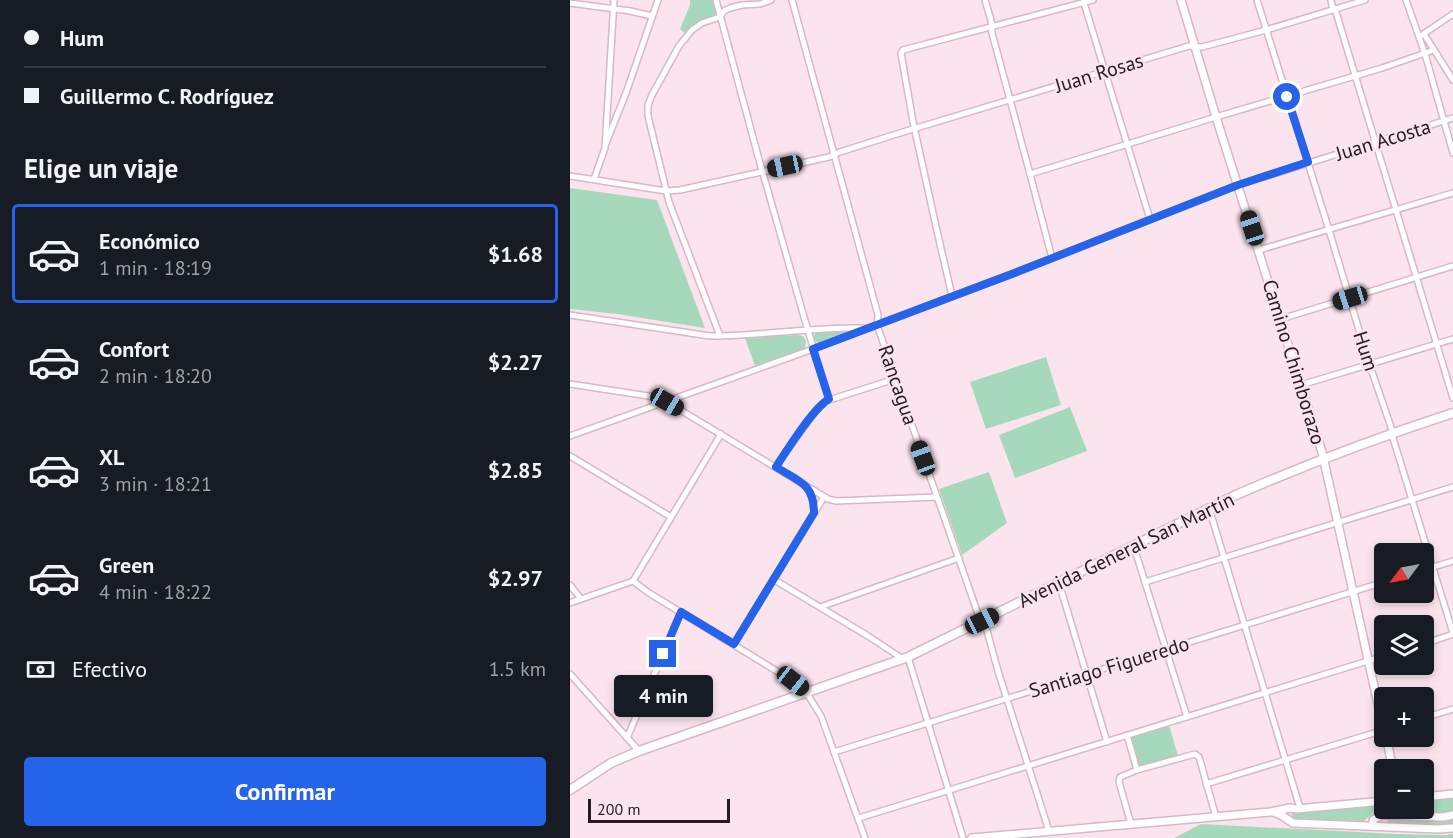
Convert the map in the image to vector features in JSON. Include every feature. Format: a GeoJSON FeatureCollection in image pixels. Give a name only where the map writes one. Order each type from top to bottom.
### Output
{"type":"FeatureCollection","features":[{"type":"Feature","properties":{"kind":"main road","name":"Avenida General San Martín"},"geometry":{"type":"LineString","coordinates":[[570,790],[611,763],[639,751],[906,658],[1209,508],[1283,474],[1392,433],[1453,414]]}},
{"type":"Feature","properties":{"kind":"street"},"geometry":{"type":"LineString","coordinates":[[605,148],[614,0]]}},
{"type":"Feature","properties":{"kind":"street"},"geometry":{"type":"LineString","coordinates":[[594,179],[658,0]]}},
{"type":"Feature","properties":{"kind":"street"},"geometry":{"type":"LineString","coordinates":[[716,0],[829,399]]}},
{"type":"Feature","properties":{"kind":"street"},"geometry":{"type":"LineString","coordinates":[[720,336],[666,191],[648,116],[648,105],[657,85],[687,35],[697,26],[720,17],[729,8],[760,4],[771,0]]}},
{"type":"Feature","properties":{"kind":"street","name":"Rancagua"},"geometry":{"type":"LineString","coordinates":[[792,0],[878,315],[877,325],[978,614],[986,627],[1049,831]]}},
{"type":"Feature","properties":{"kind":"street"},"geometry":{"type":"LineString","coordinates":[[985,0],[1052,258]]}},
{"type":"Feature","properties":{"kind":"street"},"geometry":{"type":"LineString","coordinates":[[952,296],[915,129],[901,53],[903,50],[1094,0]]}},
{"type":"Feature","properties":{"kind":"street","name":"Camino Chimborazo"},"geometry":{"type":"LineString","coordinates":[[1181,0],[1323,459],[1375,687]]}},
{"type":"Feature","properties":{"kind":"street","name":"Hum"},"geometry":{"type":"LineString","coordinates":[[1257,0],[1425,543]]}},
{"type":"Feature","properties":{"kind":"street"},"geometry":{"type":"LineString","coordinates":[[1330,0],[1335,9],[1356,76],[1453,398]]}},
{"type":"Feature","properties":{"kind":"street","name":"Juan Rosas"},"geometry":{"type":"LineString","coordinates":[[570,176],[666,191],[680,190],[829,157],[1189,46],[1202,47],[1365,0]]}},
{"type":"Feature","properties":{"kind":"street"},"geometry":{"type":"LineString","coordinates":[[1406,0],[1421,36],[1453,153]]}},
{"type":"Feature","properties":{"kind":"street"},"geometry":{"type":"LineString","coordinates":[[570,3],[652,16]]}},
{"type":"Feature","properties":{"kind":"street"},"geometry":{"type":"LineString","coordinates":[[1084,3],[1150,219]]}},
{"type":"Feature","properties":{"kind":"street"},"geometry":{"type":"LineString","coordinates":[[1421,36],[1453,14]]}},
{"type":"Feature","properties":{"kind":"street"},"geometry":{"type":"LineString","coordinates":[[1421,36],[1434,50],[1453,80]]}},
{"type":"Feature","properties":{"kind":"street"},"geometry":{"type":"LineString","coordinates":[[1030,174],[1356,76],[1434,50]]}},
{"type":"Feature","properties":{"kind":"street"},"geometry":{"type":"LineString","coordinates":[[606,111],[618,114]]}},
{"type":"Feature","properties":{"kind":"street","name":"Juan Acosta"},"geometry":{"type":"LineString","coordinates":[[570,436],[877,325],[1238,185],[1453,118]]}},
{"type":"Feature","properties":{"kind":"street"},"geometry":{"type":"LineString","coordinates":[[1259,250],[1453,193]]}},
{"type":"Feature","properties":{"kind":"street"},"geometry":{"type":"LineString","coordinates":[[1281,319],[1453,266]]}},
{"type":"Feature","properties":{"kind":"street"},"geometry":{"type":"LineString","coordinates":[[570,315],[710,336],[808,329],[868,328]]}},
{"type":"Feature","properties":{"kind":"street"},"geometry":{"type":"LineString","coordinates":[[1301,385],[1453,339]]}},
{"type":"Feature","properties":{"kind":"street"},"geometry":{"type":"LineString","coordinates":[[776,467],[822,403],[895,379]]}},
{"type":"Feature","properties":{"kind":"street"},"geometry":{"type":"LineString","coordinates":[[570,384],[667,402],[824,497],[836,501],[937,497]]}},
{"type":"Feature","properties":{"kind":"street"},"geometry":{"type":"LineString","coordinates":[[570,603],[633,581],[721,434]]}},
{"type":"Feature","properties":{"kind":"street"},"geometry":{"type":"LineString","coordinates":[[570,456],[671,517]]}},
{"type":"Feature","properties":{"kind":"street"},"geometry":{"type":"LineString","coordinates":[[1145,582],[1453,486]]}},
{"type":"Feature","properties":{"kind":"street"},"geometry":{"type":"LineString","coordinates":[[808,487],[814,513]]}},
{"type":"Feature","properties":{"kind":"street"},"geometry":{"type":"LineString","coordinates":[[734,644],[824,497]]}},
{"type":"Feature","properties":{"kind":"street"},"geometry":{"type":"LineString","coordinates":[[1209,508],[1286,761],[1298,809]]}},
{"type":"Feature","properties":{"kind":"street"},"geometry":{"type":"LineString","coordinates":[[1134,546],[1187,717]]}},
{"type":"Feature","properties":{"kind":"street"},"geometry":{"type":"LineString","coordinates":[[820,607],[959,558]]}},
{"type":"Feature","properties":{"kind":"street"},"geometry":{"type":"LineString","coordinates":[[1434,566],[1453,561]]}},
{"type":"Feature","properties":{"kind":"street","name":"Hum"},"geometry":{"type":"LineString","coordinates":[[1434,573],[1453,633]]}},
{"type":"Feature","properties":{"kind":"street"},"geometry":{"type":"LineString","coordinates":[[773,579],[906,658],[929,723],[963,838]]}},
{"type":"Feature","properties":{"kind":"street"},"geometry":{"type":"LineString","coordinates":[[633,581],[793,681],[806,692],[821,716],[865,838]]}},
{"type":"Feature","properties":{"kind":"street"},"geometry":{"type":"LineString","coordinates":[[1059,583],[1107,742]]}},
{"type":"Feature","properties":{"kind":"street"},"geometry":{"type":"LineString","coordinates":[[570,585],[581,599]]}},
{"type":"Feature","properties":{"kind":"street","name":"Santiago Figueredo"},"geometry":{"type":"LineString","coordinates":[[834,752],[1374,585]]}},
{"type":"Feature","properties":{"kind":"street"},"geometry":{"type":"LineString","coordinates":[[627,738],[681,612]]}},
{"type":"Feature","properties":{"kind":"street"},"geometry":{"type":"LineString","coordinates":[[1434,640],[1453,633]]}},
{"type":"Feature","properties":{"kind":"street"},"geometry":{"type":"LineString","coordinates":[[859,818],[1374,659]]}},
{"type":"Feature","properties":{"kind":"street"},"geometry":{"type":"LineString","coordinates":[[570,674],[639,751]]}},
{"type":"Feature","properties":{"kind":"street"},"geometry":{"type":"LineString","coordinates":[[1434,715],[1453,709]]}},
{"type":"Feature","properties":{"kind":"street"},"geometry":{"type":"LineString","coordinates":[[1206,784],[1374,733]]}},
{"type":"Feature","properties":{"kind":"street"},"geometry":{"type":"LineString","coordinates":[[1127,735],[1137,770]]}},
{"type":"Feature","properties":{"kind":"street"},"geometry":{"type":"LineString","coordinates":[[1131,824],[1119,782],[1120,777],[1193,754],[1199,757],[1216,817]]}},
{"type":"Feature","properties":{"kind":"street"},"geometry":{"type":"LineString","coordinates":[[1434,796],[1453,794]]}},
{"type":"Feature","properties":{"kind":"street"},"geometry":{"type":"LineString","coordinates":[[972,838],[1374,802]]}},
{"type":"Feature","properties":{"kind":"street"},"geometry":{"type":"LineString","coordinates":[[1289,820],[1288,814],[1298,809]]}},
{"type":"Feature","properties":{"kind":"street"},"geometry":{"type":"LineString","coordinates":[[1270,812],[1279,813],[1293,823],[1453,828]]}},
{"type":"Feature","properties":{"kind":"street"},"geometry":{"type":"LineString","coordinates":[[1434,816],[1453,815]]}},
{"type":"Feature","properties":{"kind":"street"},"geometry":{"type":"LineString","coordinates":[[1373,826],[1375,819]]}},
{"type":"Feature","properties":{"kind":"green space"},"geometry":{"type":"Polygon","coordinates":[[[690,0],[713,0],[716,14],[696,24],[685,33],[680,29],[690,0]]]}},
{"type":"Feature","properties":{"kind":"green space"},"geometry":{"type":"Polygon","coordinates":[[[570,188],[657,200],[705,328],[570,309],[570,188]]]}},
{"type":"Feature","properties":{"kind":"green space"},"geometry":{"type":"Polygon","coordinates":[[[843,331],[844,335],[819,343],[813,337],[816,333],[843,331]]]}},
{"type":"Feature","properties":{"kind":"green space"},"geometry":{"type":"Polygon","coordinates":[[[803,336],[806,341],[803,350],[755,366],[745,338],[803,336]]]}},
{"type":"Feature","properties":{"kind":"green space"},"geometry":{"type":"Polygon","coordinates":[[[1046,357],[1061,405],[986,429],[970,382],[1046,357]]]}},
{"type":"Feature","properties":{"kind":"green space"},"geometry":{"type":"Polygon","coordinates":[[[1070,407],[1087,451],[1015,478],[999,435],[1070,407]]]}},
{"type":"Feature","properties":{"kind":"green space"},"geometry":{"type":"Polygon","coordinates":[[[989,472],[1007,523],[962,555],[939,489],[989,472]]]}},
{"type":"Feature","properties":{"kind":"green space"},"geometry":{"type":"Polygon","coordinates":[[[1169,725],[1178,756],[1139,768],[1130,738],[1169,725]]]}},
{"type":"Feature","properties":{"kind":"green space"},"geometry":{"type":"Polygon","coordinates":[[[1453,798],[1453,814],[1434,814],[1434,800],[1453,798]]]}},
{"type":"Feature","properties":{"kind":"green space"},"geometry":{"type":"Polygon","coordinates":[[[1374,805],[1374,813],[1362,823],[1294,820],[1291,816],[1294,812],[1374,805]]]}},
{"type":"Feature","properties":{"kind":"green space"},"geometry":{"type":"Polygon","coordinates":[[[1387,820],[1453,820],[1453,825],[1389,824],[1387,820]]]}},
{"type":"Feature","properties":{"kind":"green space"},"geometry":{"type":"Polygon","coordinates":[[[1201,824],[1396,834],[1453,834],[1453,838],[1174,838],[1201,824]]]}},
{"type":"Feature","properties":{"kind":"route"},"geometry":{"type":"LineString","coordinates":[[663,654],[681,612],[734,644],[814,513],[808,487],[776,467],[822,403],[829,399],[813,349],[1238,185],[1308,162],[1287,97]]}}]}
